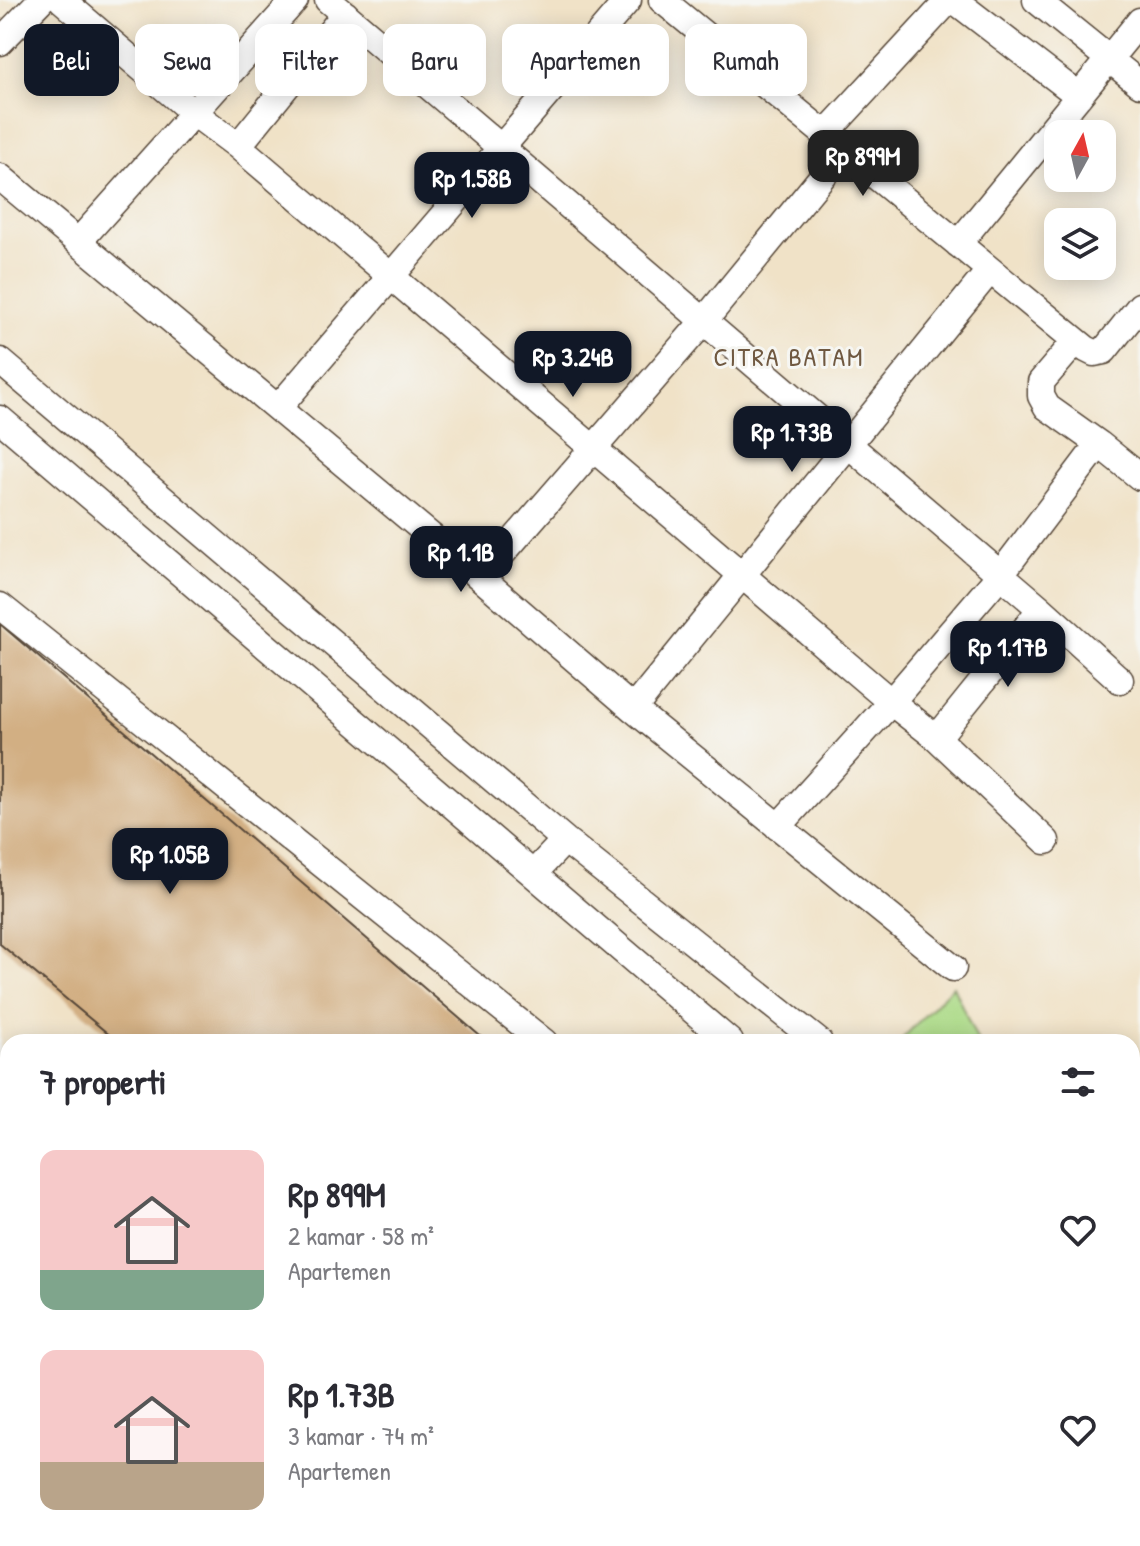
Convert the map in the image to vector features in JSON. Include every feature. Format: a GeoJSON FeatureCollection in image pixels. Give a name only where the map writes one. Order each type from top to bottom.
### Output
{"type":"FeatureCollection","features":[{"type":"Feature","properties":{"kind":"street"},"geometry":{"type":"LineString","coordinates":[[0,42],[41,0]]}},
{"type":"Feature","properties":{"kind":"street"},"geometry":{"type":"LineString","coordinates":[[62,0],[937,738],[1046,841]]}},
{"type":"Feature","properties":{"kind":"street"},"geometry":{"type":"LineString","coordinates":[[79,241],[295,0]]}},
{"type":"Feature","properties":{"kind":"street"},"geometry":{"type":"LineString","coordinates":[[278,408],[628,0]]}},
{"type":"Feature","properties":{"kind":"street"},"geometry":{"type":"LineString","coordinates":[[662,0],[1094,353],[1104,351],[1140,306]]}},
{"type":"Feature","properties":{"kind":"street"},"geometry":{"type":"LineString","coordinates":[[481,578],[704,321],[835,142],[951,0],[1079,96]]}},
{"type":"Feature","properties":{"kind":"street"},"geometry":{"type":"LineString","coordinates":[[1036,0],[1140,84]]}},
{"type":"Feature","properties":{"kind":"street"},"geometry":{"type":"LineString","coordinates":[[238,146],[336,7],[1041,609],[1120,680]]}},
{"type":"Feature","properties":{"kind":"street"},"geometry":{"type":"LineString","coordinates":[[958,244],[1140,21]]}},
{"type":"Feature","properties":{"kind":"street"},"geometry":{"type":"LineString","coordinates":[[0,177],[481,578],[633,709],[953,968]]}},
{"type":"Feature","properties":{"kind":"street"},"geometry":{"type":"LineString","coordinates":[[633,709],[990,270]]}},
{"type":"Feature","properties":{"kind":"street"},"geometry":{"type":"LineString","coordinates":[[1076,341],[1041,382],[1041,396],[1047,407],[1140,477]]}},
{"type":"Feature","properties":{"kind":"street"},"geometry":{"type":"LineString","coordinates":[[0,361],[565,840],[802,1034]]}},
{"type":"Feature","properties":{"kind":"street"},"geometry":{"type":"LineString","coordinates":[[0,419],[721,1034]]}},
{"type":"Feature","properties":{"kind":"street"},"geometry":{"type":"LineString","coordinates":[[778,827],[1000,575],[1099,444]]}},
{"type":"Feature","properties":{"kind":"street"},"geometry":{"type":"LineString","coordinates":[[69,478],[102,447]]}},
{"type":"Feature","properties":{"kind":"street"},"geometry":{"type":"LineString","coordinates":[[253,635],[283,601]]}},
{"type":"Feature","properties":{"kind":"street"},"geometry":{"type":"LineString","coordinates":[[0,606],[534,1034]]}},
{"type":"Feature","properties":{"kind":"street"},"geometry":{"type":"LineString","coordinates":[[937,738],[1041,609]]}},
{"type":"Feature","properties":{"kind":"street"},"geometry":{"type":"LineString","coordinates":[[533,874],[565,840]]}},
{"type":"Feature","properties":{"kind":"green space"},"geometry":{"type":"Polygon","coordinates":[[[953,986],[974,1034],[907,1034],[953,986]]]}},
{"type":"Feature","properties":{"kind":"building"},"geometry":{"type":"Polygon","coordinates":[[[0,624],[478,1034],[108,1034],[0,944],[0,624]]]}},
{"type":"Feature","properties":{"kind":"district","name":"CITRA BATAM"},"geometry":{"type":"Point","coordinates":[789,357]}}]}
